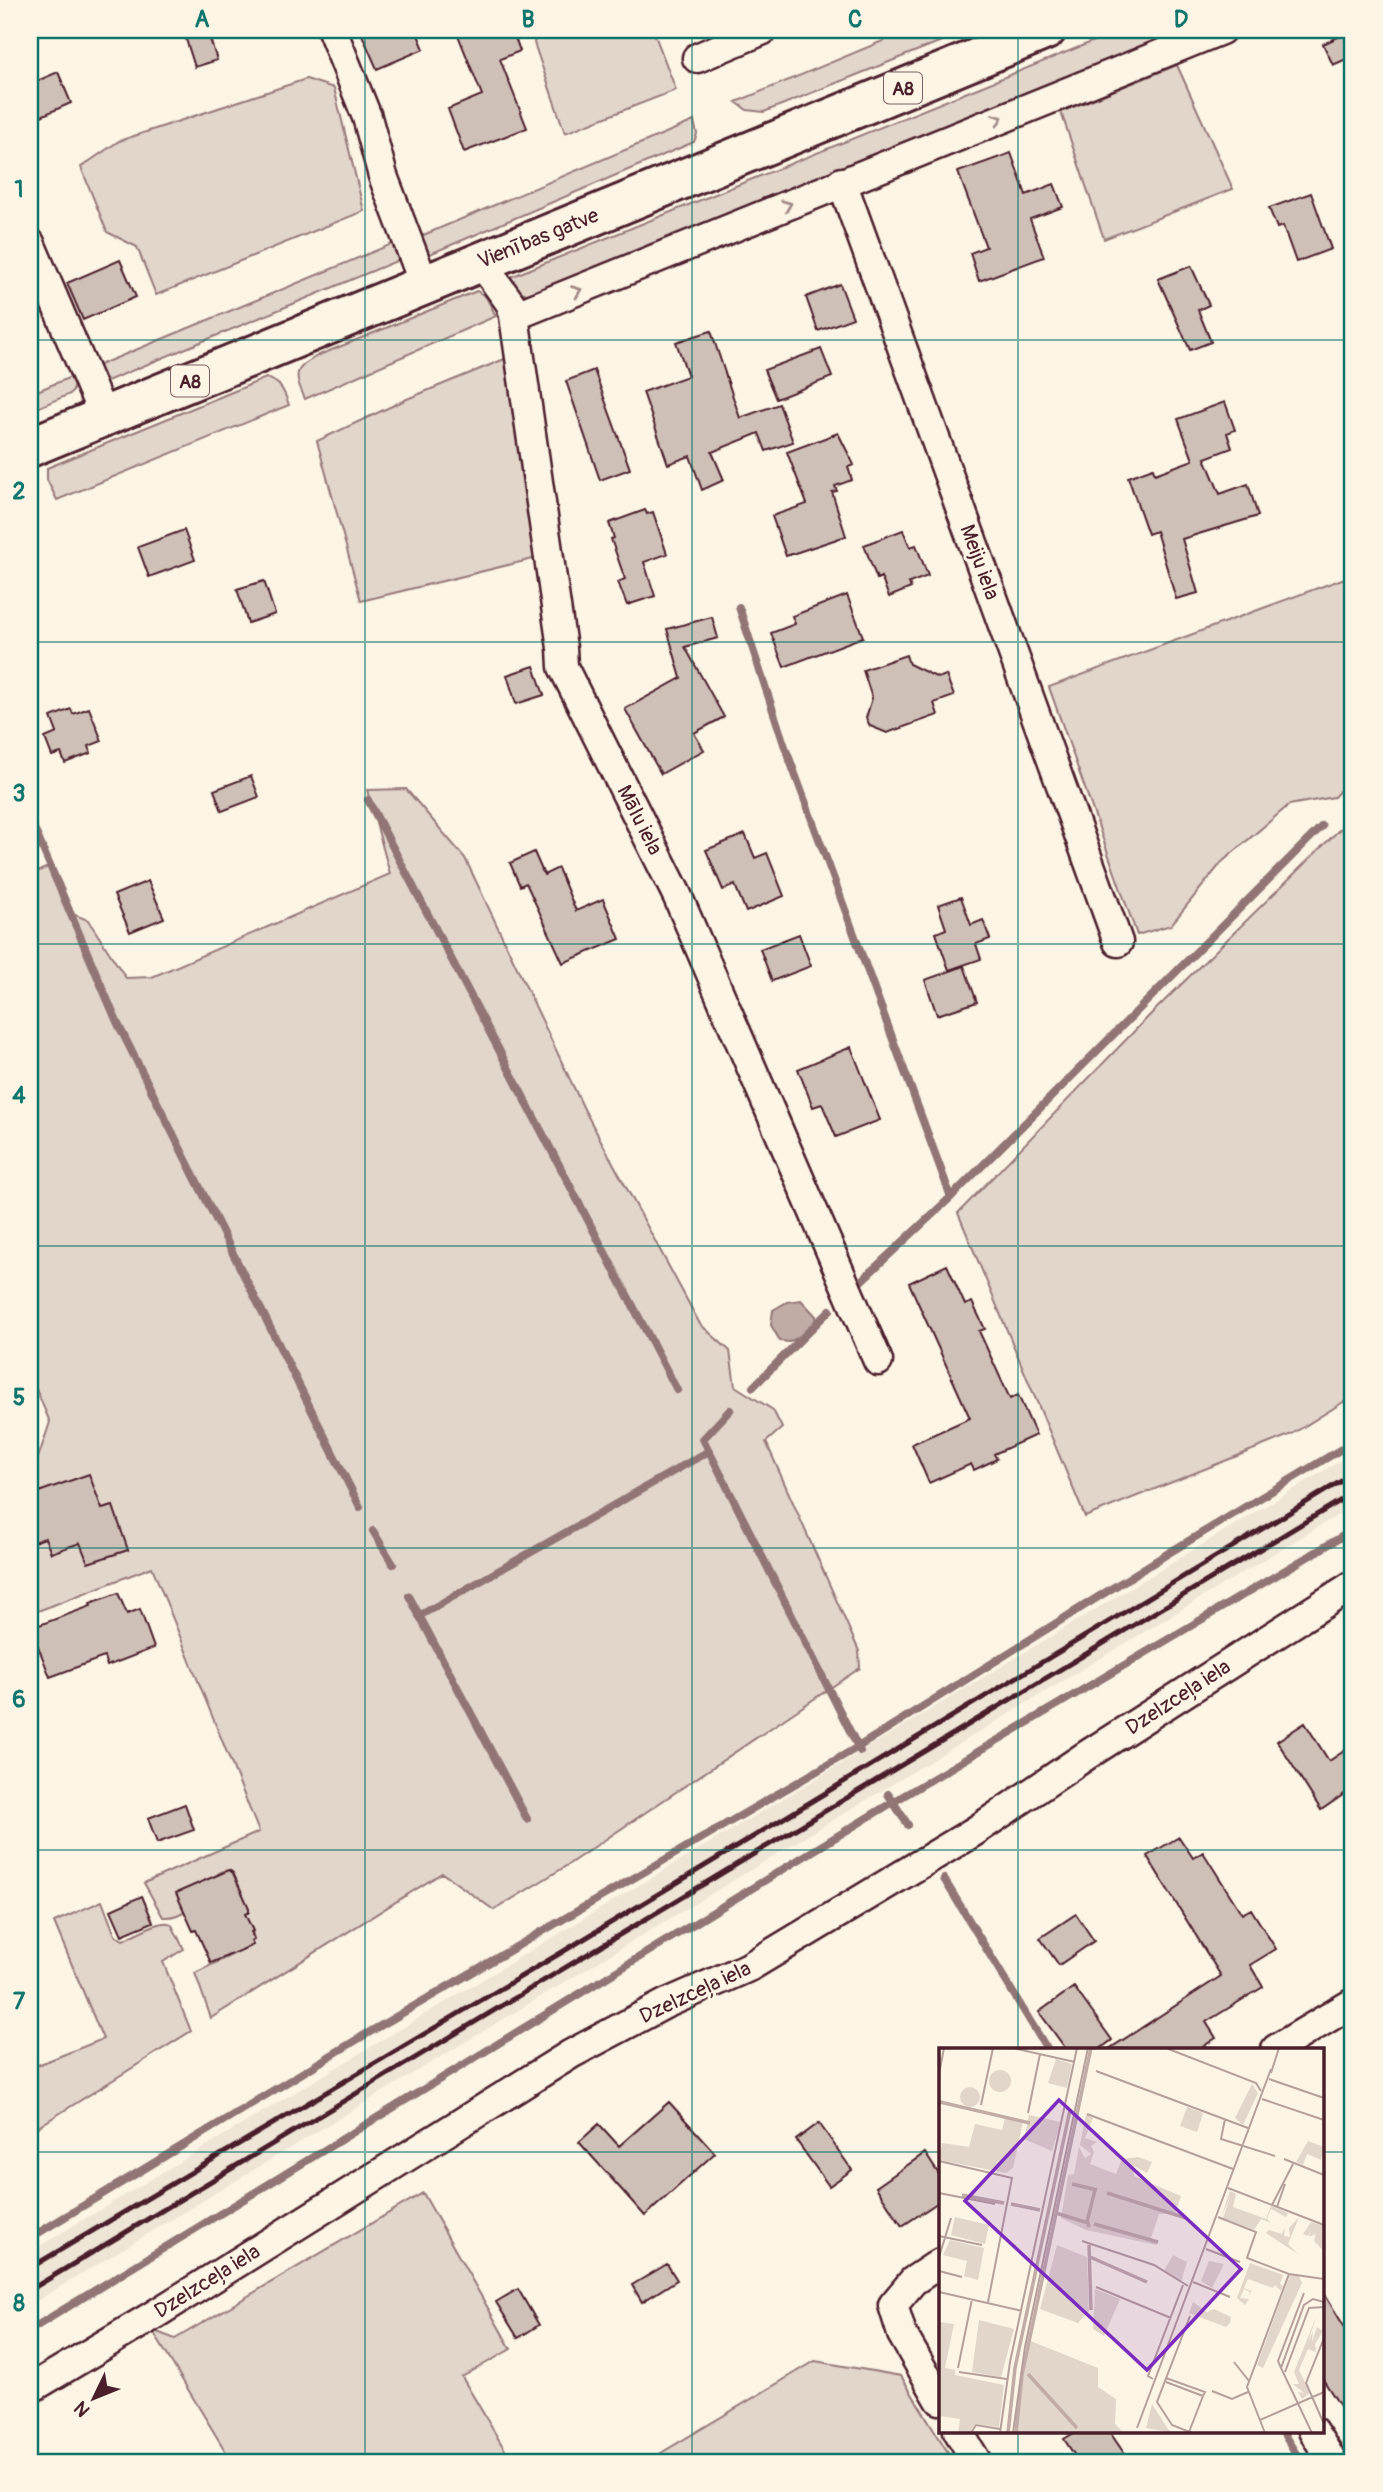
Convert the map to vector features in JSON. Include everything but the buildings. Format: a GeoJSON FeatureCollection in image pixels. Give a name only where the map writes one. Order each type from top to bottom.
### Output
{"type":"FeatureCollection","features":[{"type":"Feature","properties":{"kind":"highway","name":"Vienības gatve"},"geometry":{"type":"LineString","coordinates":[[30,447],[1046,30]]}},
{"type":"Feature","properties":{"kind":"street"},"geometry":{"type":"LineString","coordinates":[[332,30],[367,117],[383,176],[424,284]]}},
{"type":"Feature","properties":{"kind":"street"},"geometry":{"type":"LineString","coordinates":[[697,58],[763,30]]}},
{"type":"Feature","properties":{"kind":"street"},"geometry":{"type":"LineString","coordinates":[[514,316],[1220,30]]}},
{"type":"Feature","properties":{"kind":"street","name":"Meiju iela"},"geometry":{"type":"LineString","coordinates":[[842,182],[1118,942]]}},
{"type":"Feature","properties":{"kind":"street"},"geometry":{"type":"LineString","coordinates":[[30,243],[104,417]]}},
{"type":"Feature","properties":{"kind":"street","name":"Mālu iela"},"geometry":{"type":"LineString","coordinates":[[480,261],[511,304],[514,316],[563,667],[677,895],[878,1361]]}},
{"type":"Feature","properties":{"kind":"street","name":"Dzelzceļa iela"},"geometry":{"type":"LineString","coordinates":[[30,2389],[149,2318],[571,2054],[665,2004],[749,1967],[963,1838],[1353,1585]]}},
{"type":"Feature","properties":{"kind":"street"},"geometry":{"type":"LineString","coordinates":[[1278,2048],[1353,2003]]}},
{"type":"Feature","properties":{"kind":"street"},"geometry":{"type":"LineString","coordinates":[[939,2264],[913,2281],[893,2305],[902,2334],[939,2398]]}},
{"type":"Feature","properties":{"kind":"street"},"geometry":{"type":"LineString","coordinates":[[959,2432],[977,2462]]}},
{"type":"Feature","properties":{"kind":"street"},"geometry":{"type":"LineString","coordinates":[[1314,2432],[1333,2462]]}},
{"type":"Feature","properties":{"kind":"shaded area"},"geometry":{"type":"Polygon","coordinates":[[[537,30],[653,30],[676,90],[565,133],[534,43],[537,30]]]}},
{"type":"Feature","properties":{"kind":"shaded area"},"geometry":{"type":"Polygon","coordinates":[[[909,30],[969,30],[764,112],[747,110],[736,102],[909,30]]]}},
{"type":"Feature","properties":{"kind":"shaded area"},"geometry":{"type":"Polygon","coordinates":[[[1121,30],[1184,30],[532,296],[503,280],[1121,30]]]}},
{"type":"Feature","properties":{"kind":"shaded area"},"geometry":{"type":"Polygon","coordinates":[[[1177,65],[1233,189],[1104,239],[1061,112],[1177,65]]]}},
{"type":"Feature","properties":{"kind":"shaded area"},"geometry":{"type":"Polygon","coordinates":[[[306,79],[334,88],[364,211],[156,295],[137,247],[107,232],[81,167],[119,141],[306,79]]]}},
{"type":"Feature","properties":{"kind":"shaded area"},"geometry":{"type":"Polygon","coordinates":[[[694,121],[697,134],[694,142],[430,254],[421,254],[414,239],[694,121]]]}},
{"type":"Feature","properties":{"kind":"shaded area"},"geometry":{"type":"Polygon","coordinates":[[[399,241],[403,255],[399,260],[107,381],[102,381],[92,368],[399,241]]]}},
{"type":"Feature","properties":{"kind":"shaded area"},"geometry":{"type":"Polygon","coordinates":[[[477,291],[486,297],[496,316],[305,399],[298,373],[309,361],[477,291]]]}},
{"type":"Feature","properties":{"kind":"shaded area"},"geometry":{"type":"Polygon","coordinates":[[[507,358],[537,558],[361,601],[317,441],[407,399],[507,358]]]}},
{"type":"Feature","properties":{"kind":"shaded area"},"geometry":{"type":"Polygon","coordinates":[[[73,376],[73,391],[70,394],[30,411],[30,394],[73,376]]]}},
{"type":"Feature","properties":{"kind":"shaded area"},"geometry":{"type":"Polygon","coordinates":[[[266,378],[281,388],[289,405],[57,500],[47,480],[47,468],[266,378]]]}},
{"type":"Feature","properties":{"kind":"shaded area"},"geometry":{"type":"Polygon","coordinates":[[[1353,575],[1353,776],[1334,797],[1289,805],[1222,862],[1171,925],[1137,935],[1049,687],[1353,575]]]}},
{"type":"Feature","properties":{"kind":"shaded area"},"geometry":{"type":"Polygon","coordinates":[[[406,789],[465,858],[585,1111],[700,1324],[730,1351],[735,1386],[773,1410],[782,1428],[766,1442],[859,1651],[860,1668],[563,1868],[494,1910],[442,1873],[211,2018],[195,1973],[252,1945],[251,1941],[254,1939],[251,1926],[240,1916],[248,1913],[231,1873],[229,1870],[219,1873],[188,1908],[173,1916],[163,1917],[144,1883],[259,1832],[152,1567],[30,1614],[30,1464],[37,1461],[50,1422],[30,1375],[30,875],[50,866],[70,913],[88,920],[126,978],[152,977],[390,874],[367,790],[406,789]]]}},
{"type":"Feature","properties":{"kind":"shaded area"},"geometry":{"type":"Polygon","coordinates":[[[1344,825],[1353,825],[1353,1396],[1292,1434],[1085,1517],[958,1213],[1149,1016],[1344,825]]]}},
{"type":"Feature","properties":{"kind":"shaded area"},"geometry":{"type":"Polygon","coordinates":[[[801,1300],[816,1316],[814,1330],[789,1342],[780,1341],[771,1325],[773,1310],[787,1302],[801,1300]]]}},
{"type":"Feature","properties":{"kind":"shaded area"},"geometry":{"type":"Polygon","coordinates":[[[1353,1453],[1353,1506],[30,2305],[30,2252],[1353,1453]]]}},
{"type":"Feature","properties":{"kind":"shaded area"},"geometry":{"type":"Polygon","coordinates":[[[102,1901],[115,1935],[123,1940],[154,1925],[172,1925],[184,1949],[163,1962],[191,2031],[30,2132],[30,2068],[103,2039],[54,1922],[102,1901]]]}},
{"type":"Feature","properties":{"kind":"shaded area"},"geometry":{"type":"Polygon","coordinates":[[[423,2193],[511,2349],[462,2377],[512,2462],[232,2462],[152,2330],[175,2339],[423,2193]]]}},
{"type":"Feature","properties":{"kind":"shaded area"},"geometry":{"type":"Polygon","coordinates":[[[815,2361],[901,2376],[954,2462],[646,2462],[815,2361]]]}},
{"type":"Feature","properties":{"kind":"waterway"},"geometry":{"type":"LineString","coordinates":[[739,607],[784,744],[951,1197]]}},
{"type":"Feature","properties":{"kind":"waterway"},"geometry":{"type":"LineString","coordinates":[[368,800],[677,1390]]}},
{"type":"Feature","properties":{"kind":"waterway"},"geometry":{"type":"LineString","coordinates":[[30,819],[117,1022],[360,1507]]}},
{"type":"Feature","properties":{"kind":"waterway"},"geometry":{"type":"LineString","coordinates":[[861,1281],[951,1197],[1322,826]]}},
{"type":"Feature","properties":{"kind":"waterway"},"geometry":{"type":"LineString","coordinates":[[753,1387],[830,1310]]}},
{"type":"Feature","properties":{"kind":"waterway"},"geometry":{"type":"LineString","coordinates":[[730,1410],[703,1439],[860,1751]]}},
{"type":"Feature","properties":{"kind":"waterway"},"geometry":{"type":"LineString","coordinates":[[30,2238],[363,2036],[858,1747],[1167,1554],[1353,1442]]}},
{"type":"Feature","properties":{"kind":"waterway"},"geometry":{"type":"LineString","coordinates":[[419,1616],[709,1451]]}},
{"type":"Feature","properties":{"kind":"waterway"},"geometry":{"type":"LineString","coordinates":[[30,2330],[893,1802],[1353,1530]]}},
{"type":"Feature","properties":{"kind":"waterway"},"geometry":{"type":"LineString","coordinates":[[373,1531],[393,1564]]}},
{"type":"Feature","properties":{"kind":"waterway"},"geometry":{"type":"LineString","coordinates":[[409,1596],[527,1819]]}},
{"type":"Feature","properties":{"kind":"waterway"},"geometry":{"type":"LineString","coordinates":[[888,1794],[908,1825]]}},
{"type":"Feature","properties":{"kind":"waterway"},"geometry":{"type":"LineString","coordinates":[[944,1879],[1046,2048]]}},
{"type":"Feature","properties":{"kind":"waterway"},"geometry":{"type":"LineString","coordinates":[[1283,2432],[1301,2462]]}},
{"type":"Feature","properties":{"kind":"railway"},"geometry":{"type":"LineString","coordinates":[[30,2268],[564,1951],[1353,1474]]}},
{"type":"Feature","properties":{"kind":"railway"},"geometry":{"type":"LineString","coordinates":[[30,2290],[1353,1493]]}}]}
